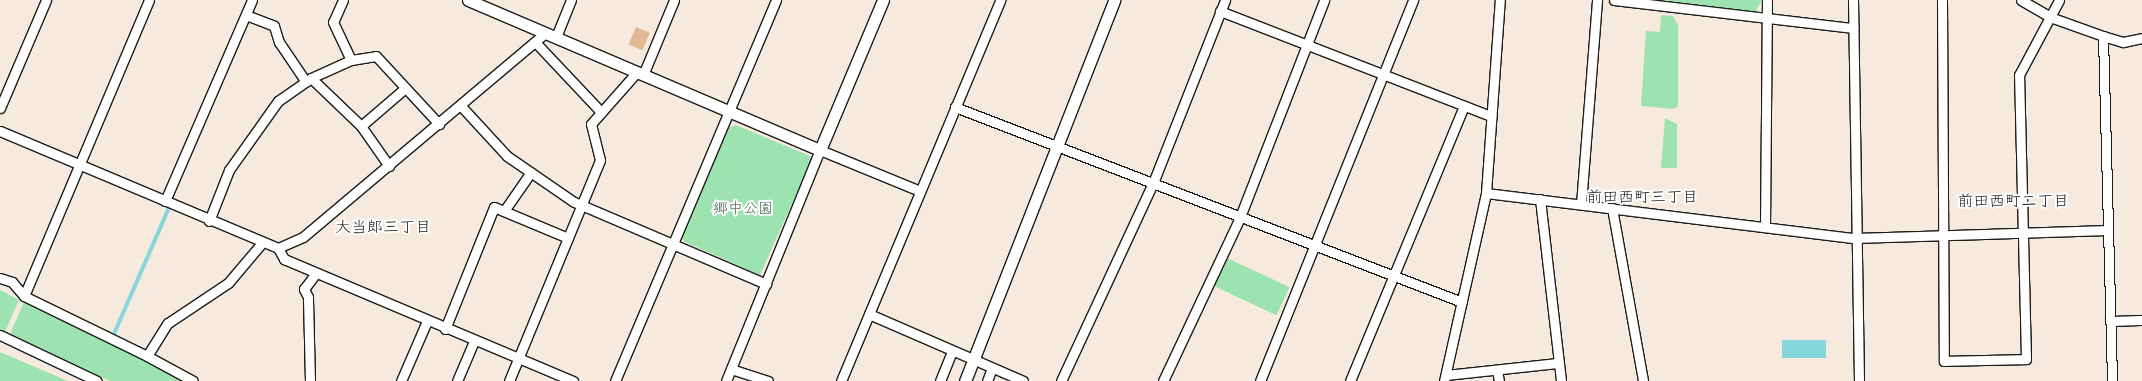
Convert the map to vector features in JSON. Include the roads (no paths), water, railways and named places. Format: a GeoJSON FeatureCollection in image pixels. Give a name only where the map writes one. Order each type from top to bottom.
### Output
{"type":"FeatureCollection","features":[{"type":"Feature","properties":{"kind":"street"},"geometry":{"type":"LineString","coordinates":[[0,108],[46,0]]}},
{"type":"Feature","properties":{"kind":"street"},"geometry":{"type":"LineString","coordinates":[[24,296],[77,164],[149,0]]}},
{"type":"Feature","properties":{"kind":"street"},"geometry":{"type":"LineString","coordinates":[[165,201],[252,0]]}},
{"type":"Feature","properties":{"kind":"street"},"geometry":{"type":"LineString","coordinates":[[343,0],[333,22],[351,60]]}},
{"type":"Feature","properties":{"kind":"street"},"geometry":{"type":"LineString","coordinates":[[468,0],[920,191]]}},
{"type":"Feature","properties":{"kind":"street"},"geometry":{"type":"LineString","coordinates":[[0,131],[209,220],[260,244],[278,248],[298,242],[536,43],[550,35],[571,0]]}},
{"type":"Feature","properties":{"kind":"street"},"geometry":{"type":"LineString","coordinates":[[509,381],[600,160],[591,124],[640,73],[674,0]]}},
{"type":"Feature","properties":{"kind":"street"},"geometry":{"type":"LineString","coordinates":[[615,381],[776,0]]}},
{"type":"Feature","properties":{"kind":"street"},"geometry":{"type":"LineString","coordinates":[[726,381],[883,0]]}},
{"type":"Feature","properties":{"kind":"street"},"geometry":{"type":"LineString","coordinates":[[965,381],[1114,0]]}},
{"type":"Feature","properties":{"kind":"street"},"geometry":{"type":"LineString","coordinates":[[1061,381],[1152,183],[1225,0]]}},
{"type":"Feature","properties":{"kind":"street"},"geometry":{"type":"LineString","coordinates":[[1163,381],[1240,217],[1324,0]]}},
{"type":"Feature","properties":{"kind":"street"},"geometry":{"type":"LineString","coordinates":[[1260,381],[1316,246],[1413,0]]}},
{"type":"Feature","properties":{"kind":"street"},"geometry":{"type":"LineString","coordinates":[[1500,0],[1486,193],[1445,378],[1557,364]]}},
{"type":"Feature","properties":{"kind":"street"},"geometry":{"type":"LineString","coordinates":[[1581,204],[1597,0]]}},
{"type":"Feature","properties":{"kind":"street"},"geometry":{"type":"LineString","coordinates":[[1614,0],[1853,28]]}},
{"type":"Feature","properties":{"kind":"street"},"geometry":{"type":"LineString","coordinates":[[1764,227],[1765,18],[1767,0]]}},
{"type":"Feature","properties":{"kind":"street"},"geometry":{"type":"LineString","coordinates":[[1853,0],[1854,238],[1859,381]]}},
{"type":"Feature","properties":{"kind":"street"},"geometry":{"type":"LineString","coordinates":[[1942,0],[1944,361],[2026,359],[2019,75],[2059,0]]}},
{"type":"Feature","properties":{"kind":"street"},"geometry":{"type":"LineString","coordinates":[[2020,0],[2050,17],[2102,36],[2124,42],[2142,38]]}},
{"type":"Feature","properties":{"kind":"street"},"geometry":{"type":"LineString","coordinates":[[841,381],[955,107],[996,1]]}},
{"type":"Feature","properties":{"kind":"street"},"geometry":{"type":"LineString","coordinates":[[1220,11],[1491,116]]}},
{"type":"Feature","properties":{"kind":"street"},"geometry":{"type":"LineString","coordinates":[[246,15],[274,26],[279,42],[308,80],[361,126],[389,166]]}},
{"type":"Feature","properties":{"kind":"street"},"geometry":{"type":"LineString","coordinates":[[2102,36],[2112,381]]}},
{"type":"Feature","properties":{"kind":"street"},"geometry":{"type":"LineString","coordinates":[[536,43],[601,112]]}},
{"type":"Feature","properties":{"kind":"street"},"geometry":{"type":"LineString","coordinates":[[209,220],[230,170],[278,101],[308,80],[351,60],[376,56],[404,89],[439,124]]}},
{"type":"Feature","properties":{"kind":"street"},"geometry":{"type":"LineString","coordinates":[[361,126],[404,89]]}},
{"type":"Feature","properties":{"kind":"street"},"geometry":{"type":"LineString","coordinates":[[461,106],[507,156],[581,205],[766,284]]}},
{"type":"Feature","properties":{"kind":"street"},"geometry":{"type":"LineString","coordinates":[[1350,381],[1464,106]]}},
{"type":"Feature","properties":{"kind":"street"},"geometry":{"type":"LineString","coordinates":[[955,107],[1462,302]]}},
{"type":"Feature","properties":{"kind":"street"},"geometry":{"type":"LineString","coordinates":[[504,211],[531,172]]}},
{"type":"Feature","properties":{"kind":"street"},"geometry":{"type":"LineString","coordinates":[[1486,193],[1854,238],[2108,230]]}},
{"type":"Feature","properties":{"kind":"street"},"geometry":{"type":"LineString","coordinates":[[1540,199],[1557,364],[1561,381]]}},
{"type":"Feature","properties":{"kind":"street"},"geometry":{"type":"LineString","coordinates":[[445,329],[494,207],[568,238]]}},
{"type":"Feature","properties":{"kind":"street"},"geometry":{"type":"LineString","coordinates":[[1612,208],[1643,381]]}},
{"type":"Feature","properties":{"kind":"street"},"geometry":{"type":"LineString","coordinates":[[147,356],[168,323],[228,283],[260,244]]}},
{"type":"Feature","properties":{"kind":"street"},"geometry":{"type":"LineString","coordinates":[[278,248],[284,259],[518,360],[573,381]]}},
{"type":"Feature","properties":{"kind":"street"},"geometry":{"type":"LineString","coordinates":[[310,381],[308,297],[304,289],[316,273]]}},
{"type":"Feature","properties":{"kind":"street"},"geometry":{"type":"LineString","coordinates":[[0,278],[12,282],[24,296],[147,356],[193,381]]}},
{"type":"Feature","properties":{"kind":"street"},"geometry":{"type":"LineString","coordinates":[[0,285],[12,282]]}},
{"type":"Feature","properties":{"kind":"street"},"geometry":{"type":"LineString","coordinates":[[869,314],[1023,381]]}},
{"type":"Feature","properties":{"kind":"street"},"geometry":{"type":"LineString","coordinates":[[2110,321],[2142,320]]}},
{"type":"Feature","properties":{"kind":"street"},"geometry":{"type":"LineString","coordinates":[[401,381],[427,321]]}},
{"type":"Feature","properties":{"kind":"street"},"geometry":{"type":"LineString","coordinates":[[0,335],[97,381]]}},
{"type":"Feature","properties":{"kind":"street"},"geometry":{"type":"LineString","coordinates":[[457,381],[474,341]]}},
{"type":"Feature","properties":{"kind":"street"},"geometry":{"type":"LineString","coordinates":[[940,381],[952,351]]}},
{"type":"Feature","properties":{"kind":"street"},"geometry":{"type":"LineString","coordinates":[[731,368],[768,381]]}},
{"type":"Feature","properties":{"kind":"street"},"geometry":{"type":"LineString","coordinates":[[988,381],[992,368]]}},
{"type":"Feature","properties":{"kind":"street"},"geometry":{"type":"LineString","coordinates":[[1497,370],[1499,381]]}},
{"type":"Feature","properties":{"kind":"water"},"geometry":{"type":"Polygon","coordinates":[[[1782,340],[1826,340],[1826,358],[1782,358],[1782,340]]]}},
{"type":"Feature","properties":{"kind":"waterway"},"geometry":{"type":"LineString","coordinates":[[114,334],[168,210]]}},
{"type":"Feature","properties":{"kind":"district","name":"前田西町三丁目"},"geometry":{"type":"Point","coordinates":[1642,196]}},
{"type":"Feature","properties":{"kind":"district","name":"前田西町二丁目"},"geometry":{"type":"Point","coordinates":[2013,200]}},
{"type":"Feature","properties":{"kind":"district","name":"大当郎三丁目"},"geometry":{"type":"Point","coordinates":[383,226]}},
{"type":"Feature","properties":{"kind":"park label","name":"郷中公園"},"geometry":{"type":"Point","coordinates":[743,208]}}]}
